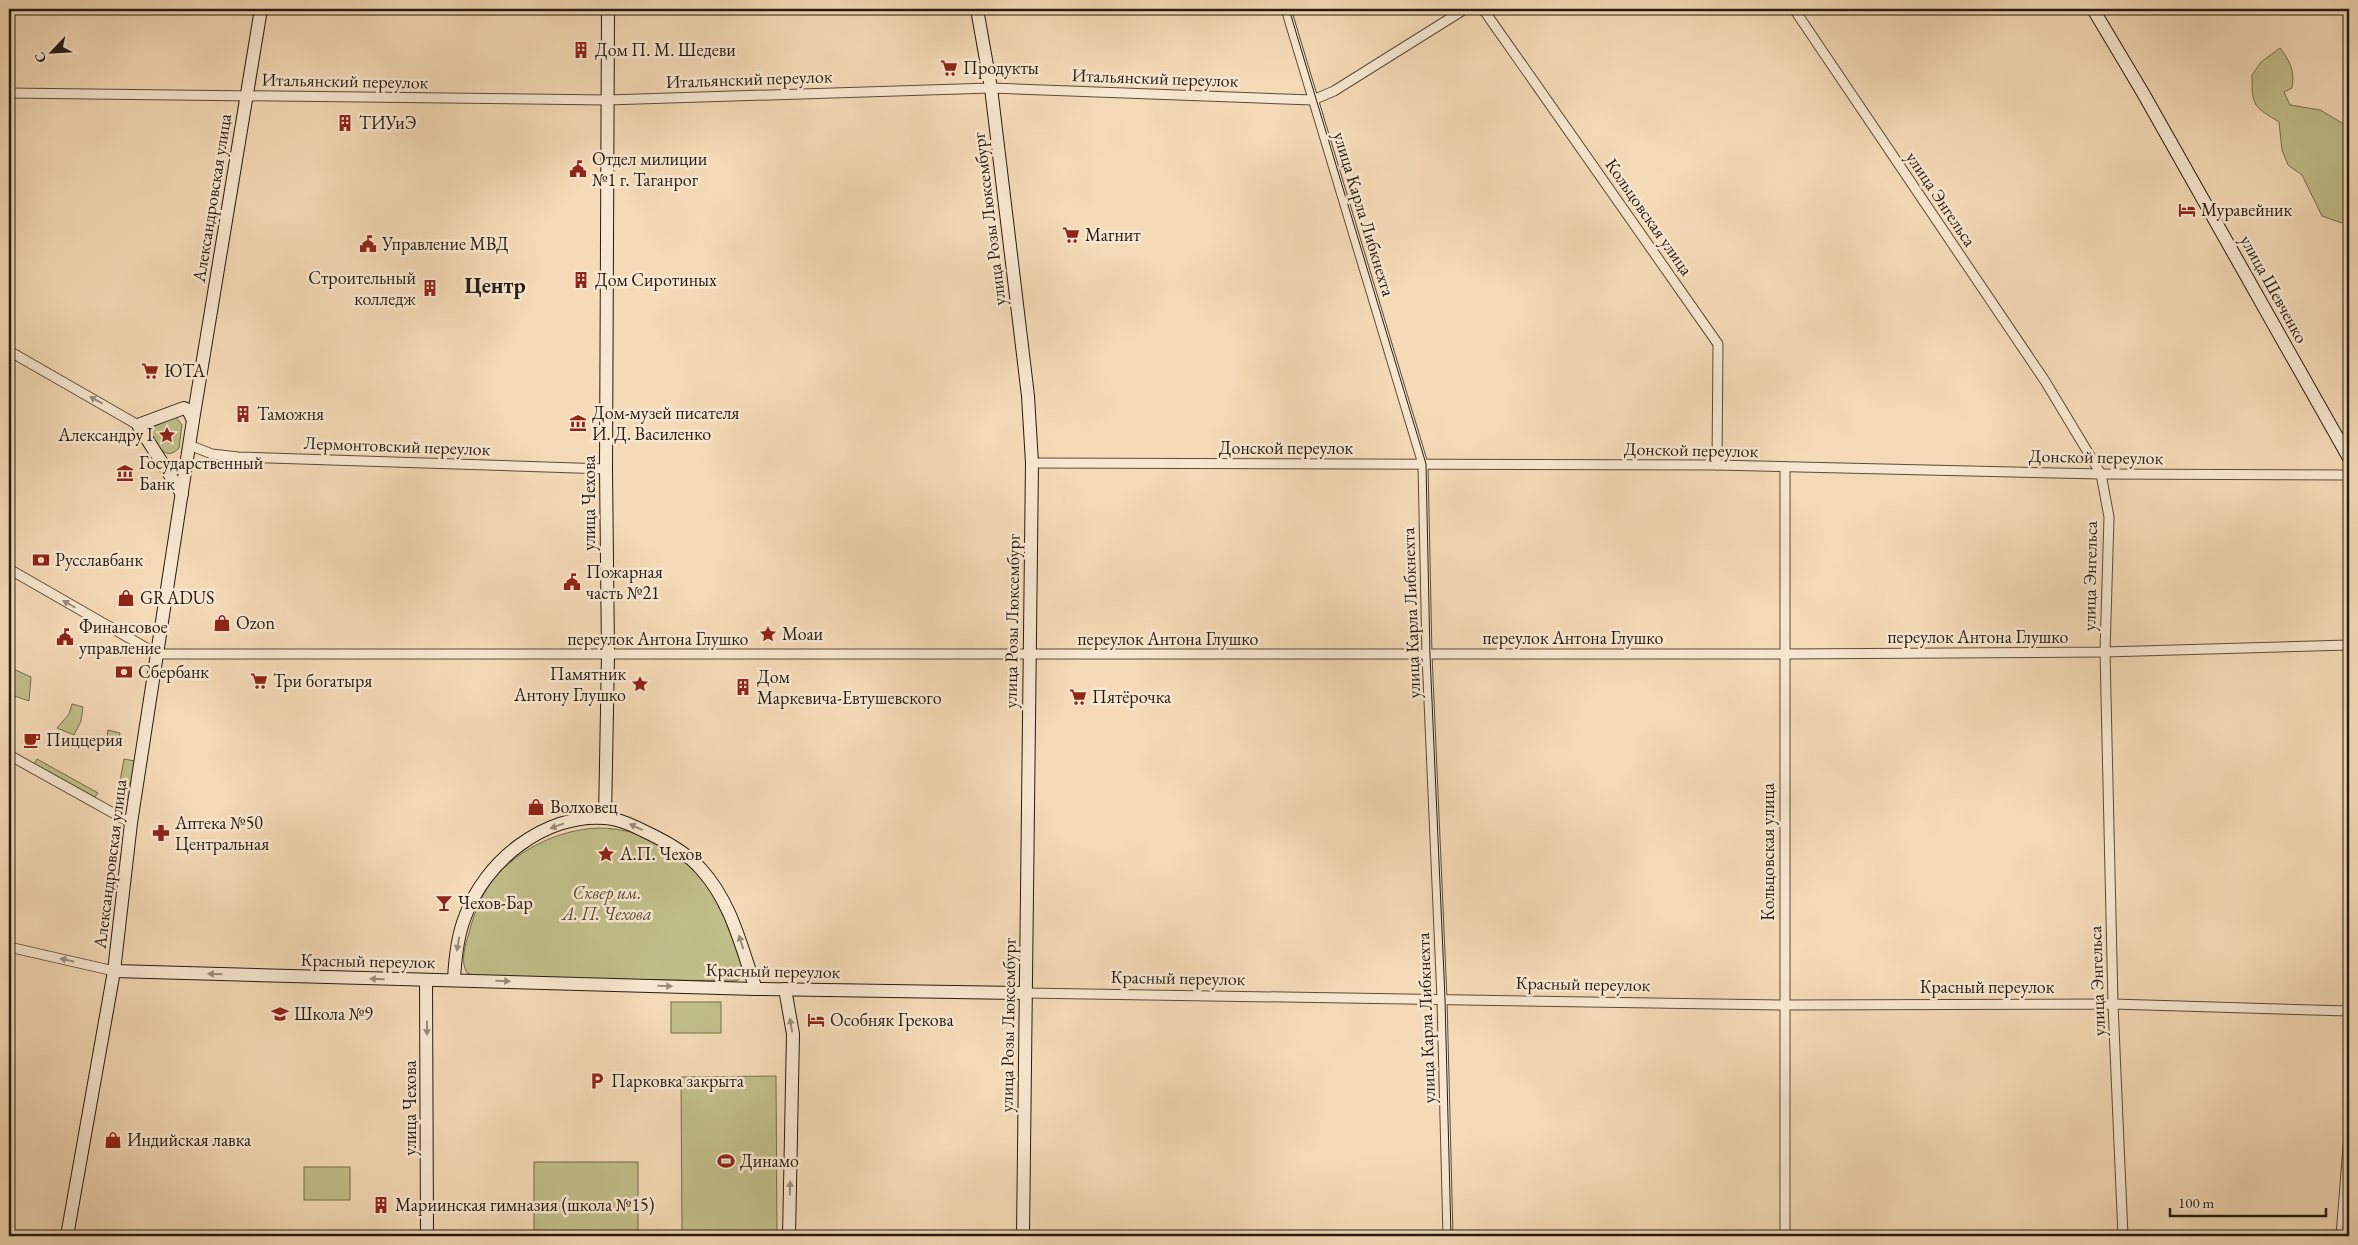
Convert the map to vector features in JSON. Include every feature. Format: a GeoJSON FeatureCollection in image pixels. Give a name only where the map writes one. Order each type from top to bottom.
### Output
{"type":"FeatureCollection","features":[{"type":"Feature","properties":{"kind":"street","name":"Александровская улица"},"geometry":{"type":"LineString","coordinates":[[67,1236],[114,971],[131,823],[197,393],[260,9]]}},
{"type":"Feature","properties":{"kind":"street","name":"улица Чехова"},"geometry":{"type":"LineString","coordinates":[[605,818],[608,655],[606,469],[608,9]]}},
{"type":"Feature","properties":{"kind":"street","name":"улица Розы Люксембург"},"geometry":{"type":"LineString","coordinates":[[977,9],[991,88],[1028,396],[1032,463],[1023,1236]]}},
{"type":"Feature","properties":{"kind":"street","name":"улица Карла Либкнехта"},"geometry":{"type":"LineString","coordinates":[[1286,9],[1423,464],[1427,655],[1442,999],[1448,1236]]}},
{"type":"Feature","properties":{"kind":"street","name":"Итальянский переулок"},"geometry":{"type":"LineString","coordinates":[[9,93],[608,100],[991,88],[1313,100],[1334,91],[1464,9]]}},
{"type":"Feature","properties":{"kind":"street","name":"Кольцовская улица"},"geometry":{"type":"LineString","coordinates":[[1483,9],[1718,344],[1717,466]]}},
{"type":"Feature","properties":{"kind":"street","name":"улица Энгельса"},"geometry":{"type":"LineString","coordinates":[[1794,9],[2045,382],[2101,474],[2109,516],[2105,652],[2114,1004],[2123,1236]]}},
{"type":"Feature","properties":{"kind":"street","name":"улица Шевченко"},"geometry":{"type":"LineString","coordinates":[[2093,9],[2144,94],[2349,458]]}},
{"type":"Feature","properties":{"kind":"street"},"geometry":{"type":"LineString","coordinates":[[9,351],[138,425],[182,494]]}},
{"type":"Feature","properties":{"kind":"street"},"geometry":{"type":"LineString","coordinates":[[177,409],[197,393]]}},
{"type":"Feature","properties":{"kind":"street"},"geometry":{"type":"LineString","coordinates":[[138,425],[184,408],[188,410],[193,420]]}},
{"type":"Feature","properties":{"kind":"street"},"geometry":{"type":"LineString","coordinates":[[163,462],[170,466],[177,465],[188,451]]}},
{"type":"Feature","properties":{"kind":"street","name":"Лермонтовский переулок"},"geometry":{"type":"LineString","coordinates":[[188,451],[238,457],[606,469]]}},
{"type":"Feature","properties":{"kind":"street","name":"Донской переулок"},"geometry":{"type":"LineString","coordinates":[[1032,463],[1717,466],[2101,474],[2349,475]]}},
{"type":"Feature","properties":{"kind":"street","name":"Кольцовская улица"},"geometry":{"type":"LineString","coordinates":[[1785,468],[1785,1236]]}},
{"type":"Feature","properties":{"kind":"street","name":"переулок Антона Глушко"},"geometry":{"type":"LineString","coordinates":[[9,570],[157,654],[1030,656],[1785,654],[2105,652],[2349,645]]}},
{"type":"Feature","properties":{"kind":"street"},"geometry":{"type":"LineString","coordinates":[[9,755],[131,823]]}},
{"type":"Feature","properties":{"kind":"street"},"geometry":{"type":"LineString","coordinates":[[454,980],[458,939],[465,916],[474,895],[503,858],[541,832],[563,824],[605,818],[630,824],[665,840],[700,868],[714,885],[737,929],[756,989]]}},
{"type":"Feature","properties":{"kind":"street","name":"Красный переулок"},"geometry":{"type":"LineString","coordinates":[[9,947],[114,971],[426,980],[756,989],[1784,1005],[2114,1004],[2349,1011]]}},
{"type":"Feature","properties":{"kind":"street","name":"улица Чехова"},"geometry":{"type":"LineString","coordinates":[[426,980],[427,1236]]}},
{"type":"Feature","properties":{"kind":"street"},"geometry":{"type":"LineString","coordinates":[[785,989],[793,1034],[789,1236]]}},
{"type":"Feature","properties":{"kind":"street"},"geometry":{"type":"LineString","coordinates":[[2341,1236],[2349,1134]]}},
{"type":"Feature","properties":{"kind":"green space"},"geometry":{"type":"Polygon","coordinates":[[[2280,48],[2287,57],[2292,71],[2292,88],[2284,92],[2290,105],[2320,110],[2349,127],[2349,221],[2342,223],[2322,216],[2302,175],[2288,165],[2282,150],[2279,122],[2259,108],[2254,99],[2252,75],[2261,62],[2280,48]]]}},
{"type":"Feature","properties":{"kind":"green space"},"geometry":{"type":"Polygon","coordinates":[[[176,417],[182,425],[179,448],[170,454],[165,453],[149,432],[153,427],[176,417]]]}},
{"type":"Feature","properties":{"kind":"green space"},"geometry":{"type":"Polygon","coordinates":[[[9,667],[31,677],[29,701],[9,694],[9,667]]]}},
{"type":"Feature","properties":{"kind":"green space"},"geometry":{"type":"Polygon","coordinates":[[[72,704],[83,707],[81,721],[74,735],[57,728],[69,714],[72,704]]]}},
{"type":"Feature","properties":{"kind":"green space"},"geometry":{"type":"Polygon","coordinates":[[[108,730],[120,733],[117,748],[106,745],[108,730]]]}},
{"type":"Feature","properties":{"kind":"green space"},"geometry":{"type":"Polygon","coordinates":[[[37,759],[98,793],[95,797],[34,764],[37,759]]]}},
{"type":"Feature","properties":{"kind":"green space"},"geometry":{"type":"Polygon","coordinates":[[[124,759],[135,761],[129,800],[117,798],[124,759]]]}},
{"type":"Feature","properties":{"kind":"green space","name":"Сквер им. А. П. Чехова"},"geometry":{"type":"Polygon","coordinates":[[[583,829],[616,829],[651,839],[667,847],[696,868],[708,882],[717,897],[729,923],[744,970],[744,976],[736,981],[476,977],[467,973],[464,964],[464,953],[472,921],[485,892],[498,874],[522,853],[552,838],[583,829]]]}},
{"type":"Feature","properties":{"kind":"green space"},"geometry":{"type":"Polygon","coordinates":[[[671,1002],[721,1002],[721,1033],[671,1033],[671,1002]]]}},
{"type":"Feature","properties":{"kind":"green space"},"geometry":{"type":"Polygon","coordinates":[[[776,1076],[777,1234],[682,1234],[681,1077],[776,1076]]]}},
{"type":"Feature","properties":{"kind":"green space"},"geometry":{"type":"Polygon","coordinates":[[[534,1162],[638,1162],[638,1236],[534,1236],[534,1162]]]}},
{"type":"Feature","properties":{"kind":"green space"},"geometry":{"type":"Polygon","coordinates":[[[304,1167],[350,1167],[350,1200],[304,1200],[304,1167]]]}},
{"type":"Feature","properties":{"kind":"tram line"},"geometry":{"type":"LineString","coordinates":[[1289,9],[1426,464],[1430,655],[1445,999],[1451,1236]]}},
{"type":"Feature","properties":{"kind":"place","name":"Дом П. М. Шедеви"},"geometry":{"type":"Point","coordinates":[581,50]}},
{"type":"Feature","properties":{"kind":"place","name":"Продукты"},"geometry":{"type":"Point","coordinates":[949,68]}},
{"type":"Feature","properties":{"kind":"place","name":"ТИУиЭ"},"geometry":{"type":"Point","coordinates":[345,123]}},
{"type":"Feature","properties":{"kind":"place","name":"Отдел милиции №1 г. Таганрог"},"geometry":{"type":"Point","coordinates":[578,169]}},
{"type":"Feature","properties":{"kind":"place","name":"Муравейник"},"geometry":{"type":"Point","coordinates":[2187,210]}},
{"type":"Feature","properties":{"kind":"place","name":"Магнит"},"geometry":{"type":"Point","coordinates":[1071,235]}},
{"type":"Feature","properties":{"kind":"place","name":"Управление МВД"},"geometry":{"type":"Point","coordinates":[368,244]}},
{"type":"Feature","properties":{"kind":"place","name":"Дом Сиротиных"},"geometry":{"type":"Point","coordinates":[581,280]}},
{"type":"Feature","properties":{"kind":"place","name":"Строительный колледж"},"geometry":{"type":"Point","coordinates":[430,288]}},
{"type":"Feature","properties":{"kind":"place","name":"ЮТА"},"geometry":{"type":"Point","coordinates":[150,371]}},
{"type":"Feature","properties":{"kind":"place","name":"Таможня"},"geometry":{"type":"Point","coordinates":[243,414]}},
{"type":"Feature","properties":{"kind":"place","name":"Дом-музей писателя И. Д. Василенко"},"geometry":{"type":"Point","coordinates":[578,423]}},
{"type":"Feature","properties":{"kind":"place","name":"Александру I"},"geometry":{"type":"Point","coordinates":[167,435]}},
{"type":"Feature","properties":{"kind":"place","name":"Государственный Банк"},"geometry":{"type":"Point","coordinates":[125,473]}},
{"type":"Feature","properties":{"kind":"place","name":"Русславбанк"},"geometry":{"type":"Point","coordinates":[41,560]}},
{"type":"Feature","properties":{"kind":"place","name":"Пожарная часть №21"},"geometry":{"type":"Point","coordinates":[572,582]}},
{"type":"Feature","properties":{"kind":"place","name":"GRADUS"},"geometry":{"type":"Point","coordinates":[126,598]}},
{"type":"Feature","properties":{"kind":"place","name":"Ozon"},"geometry":{"type":"Point","coordinates":[222,623]}},
{"type":"Feature","properties":{"kind":"place","name":"Моаи"},"geometry":{"type":"Point","coordinates":[768,634]}},
{"type":"Feature","properties":{"kind":"place","name":"Финансовое управление"},"geometry":{"type":"Point","coordinates":[65,637]}},
{"type":"Feature","properties":{"kind":"place","name":"Сбербанк"},"geometry":{"type":"Point","coordinates":[124,672]}},
{"type":"Feature","properties":{"kind":"place","name":"Три богатыря"},"geometry":{"type":"Point","coordinates":[259,681]}},
{"type":"Feature","properties":{"kind":"place","name":"Памятник Антону Глушко"},"geometry":{"type":"Point","coordinates":[640,684]}},
{"type":"Feature","properties":{"kind":"place","name":"Дом Маркевича-Евтушевского"},"geometry":{"type":"Point","coordinates":[743,687]}},
{"type":"Feature","properties":{"kind":"place","name":"Пятёрочка"},"geometry":{"type":"Point","coordinates":[1078,697]}},
{"type":"Feature","properties":{"kind":"place","name":"Пиццерия"},"geometry":{"type":"Point","coordinates":[32,740]}},
{"type":"Feature","properties":{"kind":"place","name":"Волховец"},"geometry":{"type":"Point","coordinates":[536,807]}},
{"type":"Feature","properties":{"kind":"place","name":"Аптека №50 Центральная"},"geometry":{"type":"Point","coordinates":[161,833]}},
{"type":"Feature","properties":{"kind":"place","name":"А.П. Чехов"},"geometry":{"type":"Point","coordinates":[606,854]}},
{"type":"Feature","properties":{"kind":"place","name":"Чехов-Бар"},"geometry":{"type":"Point","coordinates":[444,903]}},
{"type":"Feature","properties":{"kind":"place","name":"Школа №9"},"geometry":{"type":"Point","coordinates":[280,1014]}},
{"type":"Feature","properties":{"kind":"place","name":"Особняк Грекова"},"geometry":{"type":"Point","coordinates":[816,1020]}},
{"type":"Feature","properties":{"kind":"place","name":"Парковка закрыта"},"geometry":{"type":"Point","coordinates":[597,1081]}},
{"type":"Feature","properties":{"kind":"place","name":"Индийская лавка"},"geometry":{"type":"Point","coordinates":[113,1140]}},
{"type":"Feature","properties":{"kind":"place","name":"Динамо"},"geometry":{"type":"Point","coordinates":[726,1161]}},
{"type":"Feature","properties":{"kind":"place","name":"Мариинская гимназия (школа №15)"},"geometry":{"type":"Point","coordinates":[381,1205]}},
{"type":"Feature","properties":{"kind":"district","name":"Центр"},"geometry":{"type":"Point","coordinates":[495,285]}}]}
